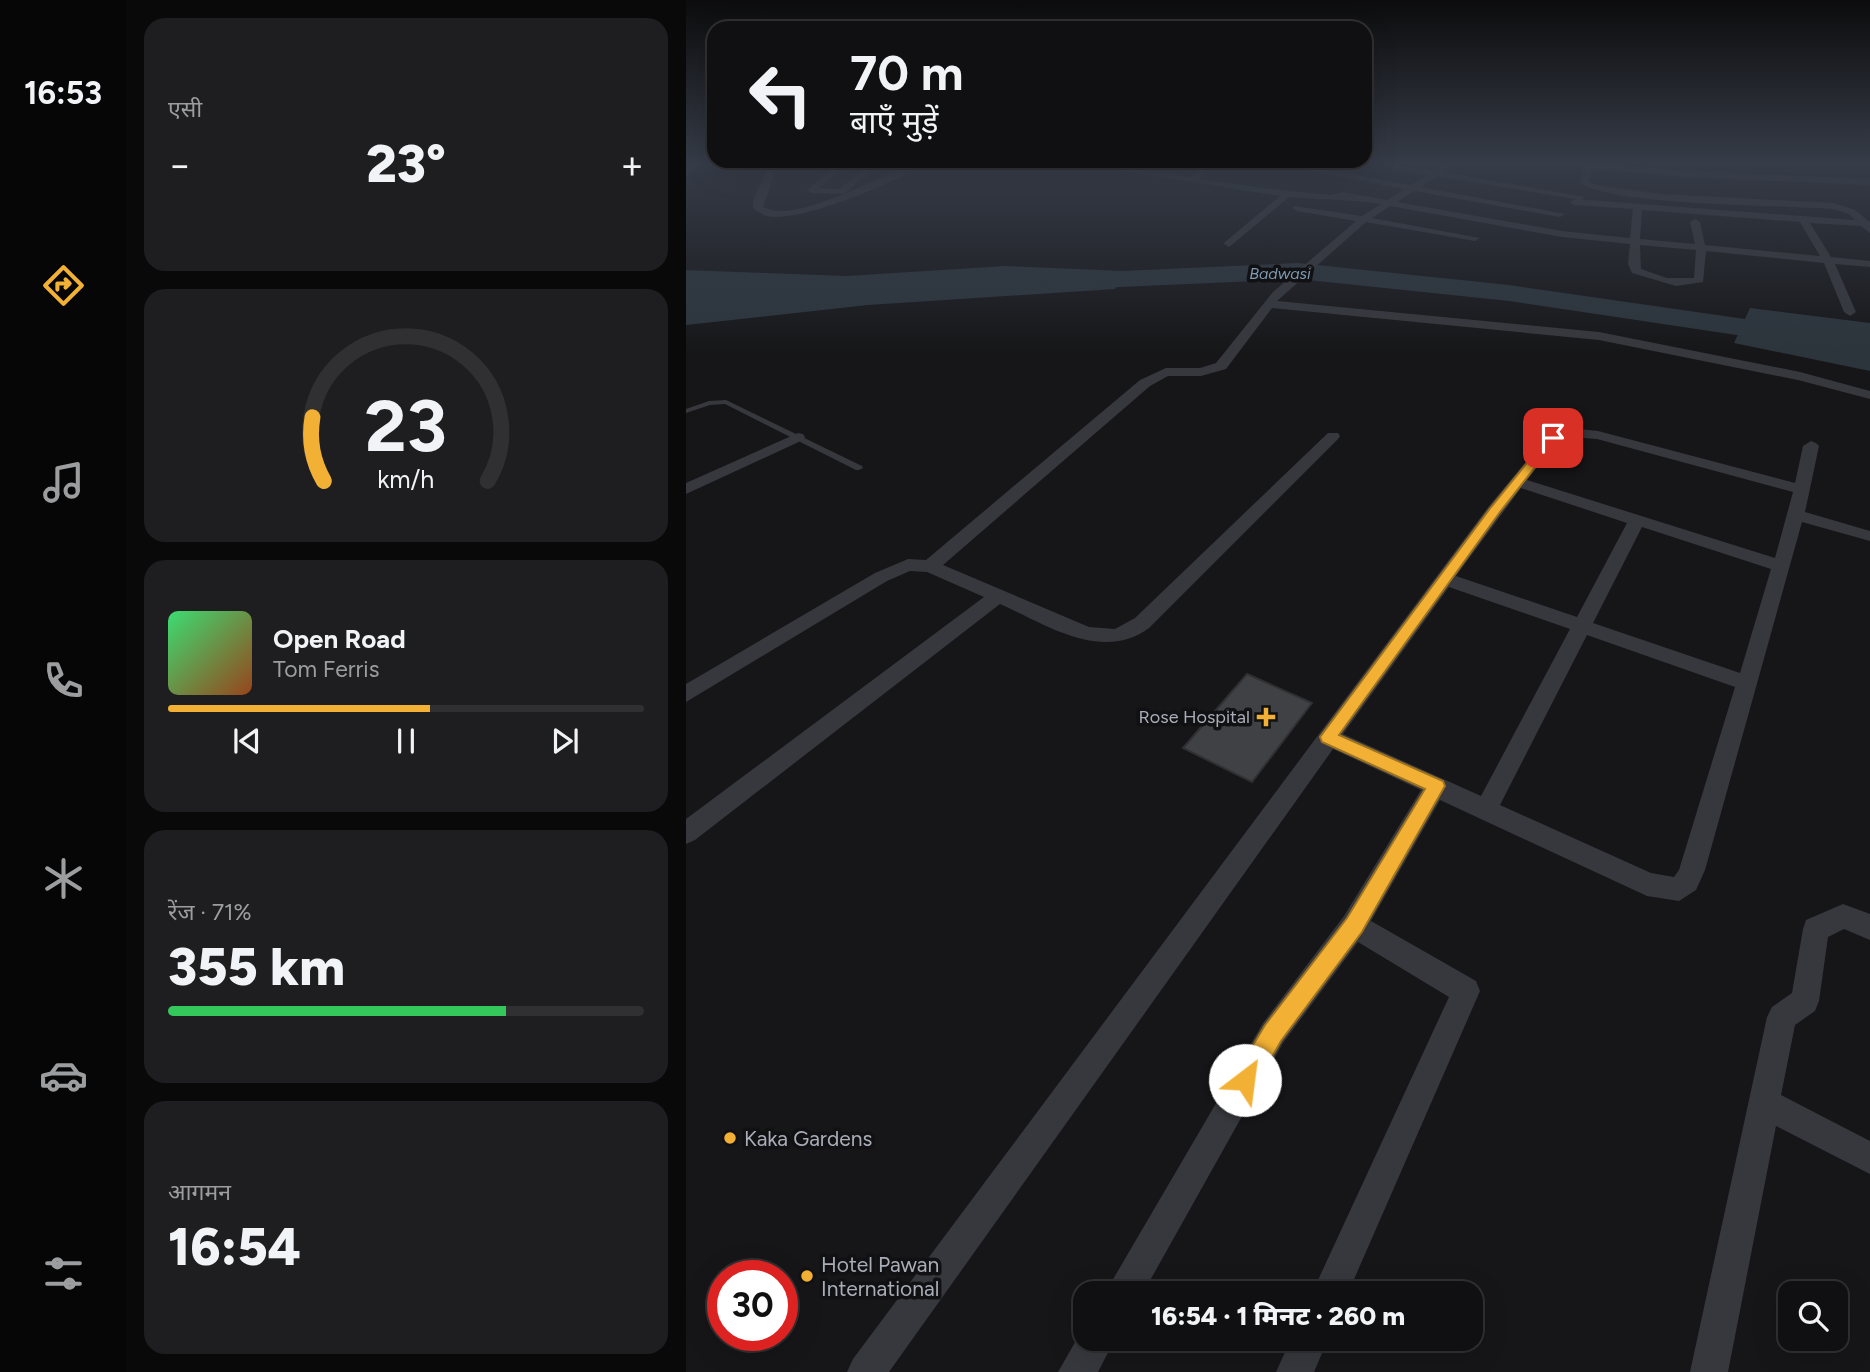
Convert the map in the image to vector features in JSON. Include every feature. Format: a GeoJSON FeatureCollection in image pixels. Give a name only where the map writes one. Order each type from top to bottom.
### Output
{"type":"FeatureCollection","features":[{"type":"Feature","properties":{"kind":"street"},"geometry":{"type":"LineString","coordinates":[[1229,244],[1249,227]]}},
{"type":"Feature","properties":{"kind":"street"},"geometry":{"type":"LineString","coordinates":[[930,566],[1145,383],[1166,372],[1201,372],[1221,366],[1273,299],[1354,227]]}},
{"type":"Feature","properties":{"kind":"street"},"geometry":{"type":"LineString","coordinates":[[1411,227],[1475,238]]}},
{"type":"Feature","properties":{"kind":"street"},"geometry":{"type":"LineString","coordinates":[[1502,227],[1535,234],[1701,248],[1760,249],[1870,264]]}},
{"type":"Feature","properties":{"kind":"street"},"geometry":{"type":"LineString","coordinates":[[1535,234],[1544,227]]}},
{"type":"Feature","properties":{"kind":"street"},"geometry":{"type":"LineString","coordinates":[[1637,227],[1633,264],[1636,271],[1686,283],[1699,280],[1701,248],[1696,227]]}},
{"type":"Feature","properties":{"kind":"street"},"geometry":{"type":"LineString","coordinates":[[1808,227],[1828,260],[1850,312]]}},
{"type":"Feature","properties":{"kind":"street"},"geometry":{"type":"LineString","coordinates":[[1273,299],[1599,336],[1800,376],[1870,395]]}},
{"type":"Feature","properties":{"kind":"street"},"geometry":{"type":"LineString","coordinates":[[866,1372],[1328,737],[1517,482],[1553,438],[1569,432],[1598,435],[1800,489]]}},
{"type":"Feature","properties":{"kind":"street"},"geometry":{"type":"LineString","coordinates":[[686,694],[881,577],[908,565],[930,566],[1084,633],[1111,637],[1131,632],[1333,436]]}},
{"type":"Feature","properties":{"kind":"street"},"geometry":{"type":"LineString","coordinates":[[686,489],[798,437]]}},
{"type":"Feature","properties":{"kind":"street"},"geometry":{"type":"LineString","coordinates":[[1328,737],[1647,884],[1679,889],[1687,882],[1692,870],[1796,515],[1811,446]]}},
{"type":"Feature","properties":{"kind":"street"},"geometry":{"type":"LineString","coordinates":[[1517,482],[1781,566]]}},
{"type":"Feature","properties":{"kind":"street"},"geometry":{"type":"LineString","coordinates":[[1796,515],[1870,536]]}},
{"type":"Feature","properties":{"kind":"street"},"geometry":{"type":"LineString","coordinates":[[1486,810],[1637,520]]}},
{"type":"Feature","properties":{"kind":"street"},"geometry":{"type":"LineString","coordinates":[[1445,579],[1747,683]]}},
{"type":"Feature","properties":{"kind":"street"},"geometry":{"type":"LineString","coordinates":[[686,833],[999,595]]}},
{"type":"Feature","properties":{"kind":"street"},"geometry":{"type":"LineString","coordinates":[[1130,1281],[1273,1033],[1354,925],[1436,786]]}},
{"type":"Feature","properties":{"kind":"street"},"geometry":{"type":"LineString","coordinates":[[1709,1372],[1782,1017],[1805,1001],[1816,929],[1843,916],[1870,927]]}},
{"type":"Feature","properties":{"kind":"street"},"geometry":{"type":"LineString","coordinates":[[1335,1281],[1466,991],[1354,925]]}},
{"type":"Feature","properties":{"kind":"street"},"geometry":{"type":"LineString","coordinates":[[1764,1102],[1870,1158]]}},
{"type":"Feature","properties":{"kind":"street"},"geometry":{"type":"LineString","coordinates":[[1077,1372],[1089,1351]]}},
{"type":"Feature","properties":{"kind":"street"},"geometry":{"type":"LineString","coordinates":[[1295,1372],[1305,1351]]}},
{"type":"Feature","properties":{"kind":"lane"},"geometry":{"type":"LineString","coordinates":[[686,411],[709,403],[726,402],[859,468]]}},
{"type":"Feature","properties":{"kind":"shaded area"},"geometry":{"type":"Polygon","coordinates":[[[1005,266],[1125,271],[1115,289],[868,305],[686,325],[686,270],[846,276],[1005,266]]]}},
{"type":"Feature","properties":{"kind":"shaded area"},"geometry":{"type":"Polygon","coordinates":[[[1750,308],[1870,323],[1870,371],[1734,343],[1750,308]]]}},
{"type":"Feature","properties":{"kind":"building"},"geometry":{"type":"Polygon","coordinates":[[[1247,674],[1312,703],[1252,782],[1183,748],[1247,674]]]}},
{"type":"Feature","properties":{"kind":"waterway","name":"Badwasi"},"geometry":{"type":"LineString","coordinates":[[1054,282],[1298,271],[1509,293],[1870,346]]}},
{"type":"Feature","properties":{"kind":"place","name":"Rose Hospital"},"geometry":{"type":"Point","coordinates":[1266,717]}},
{"type":"Feature","properties":{"kind":"place","name":"Kaka Gardens"},"geometry":{"type":"Point","coordinates":[730,1138]}},
{"type":"Feature","properties":{"kind":"place","name":"Hotel Pawan International"},"geometry":{"type":"Point","coordinates":[807,1276]}},
{"type":"Feature","properties":{"kind":"route"},"geometry":{"type":"LineString","coordinates":[[1245,1080],[1273,1033],[1354,925],[1436,786],[1328,737],[1495,510],[1553,438]]}}]}
